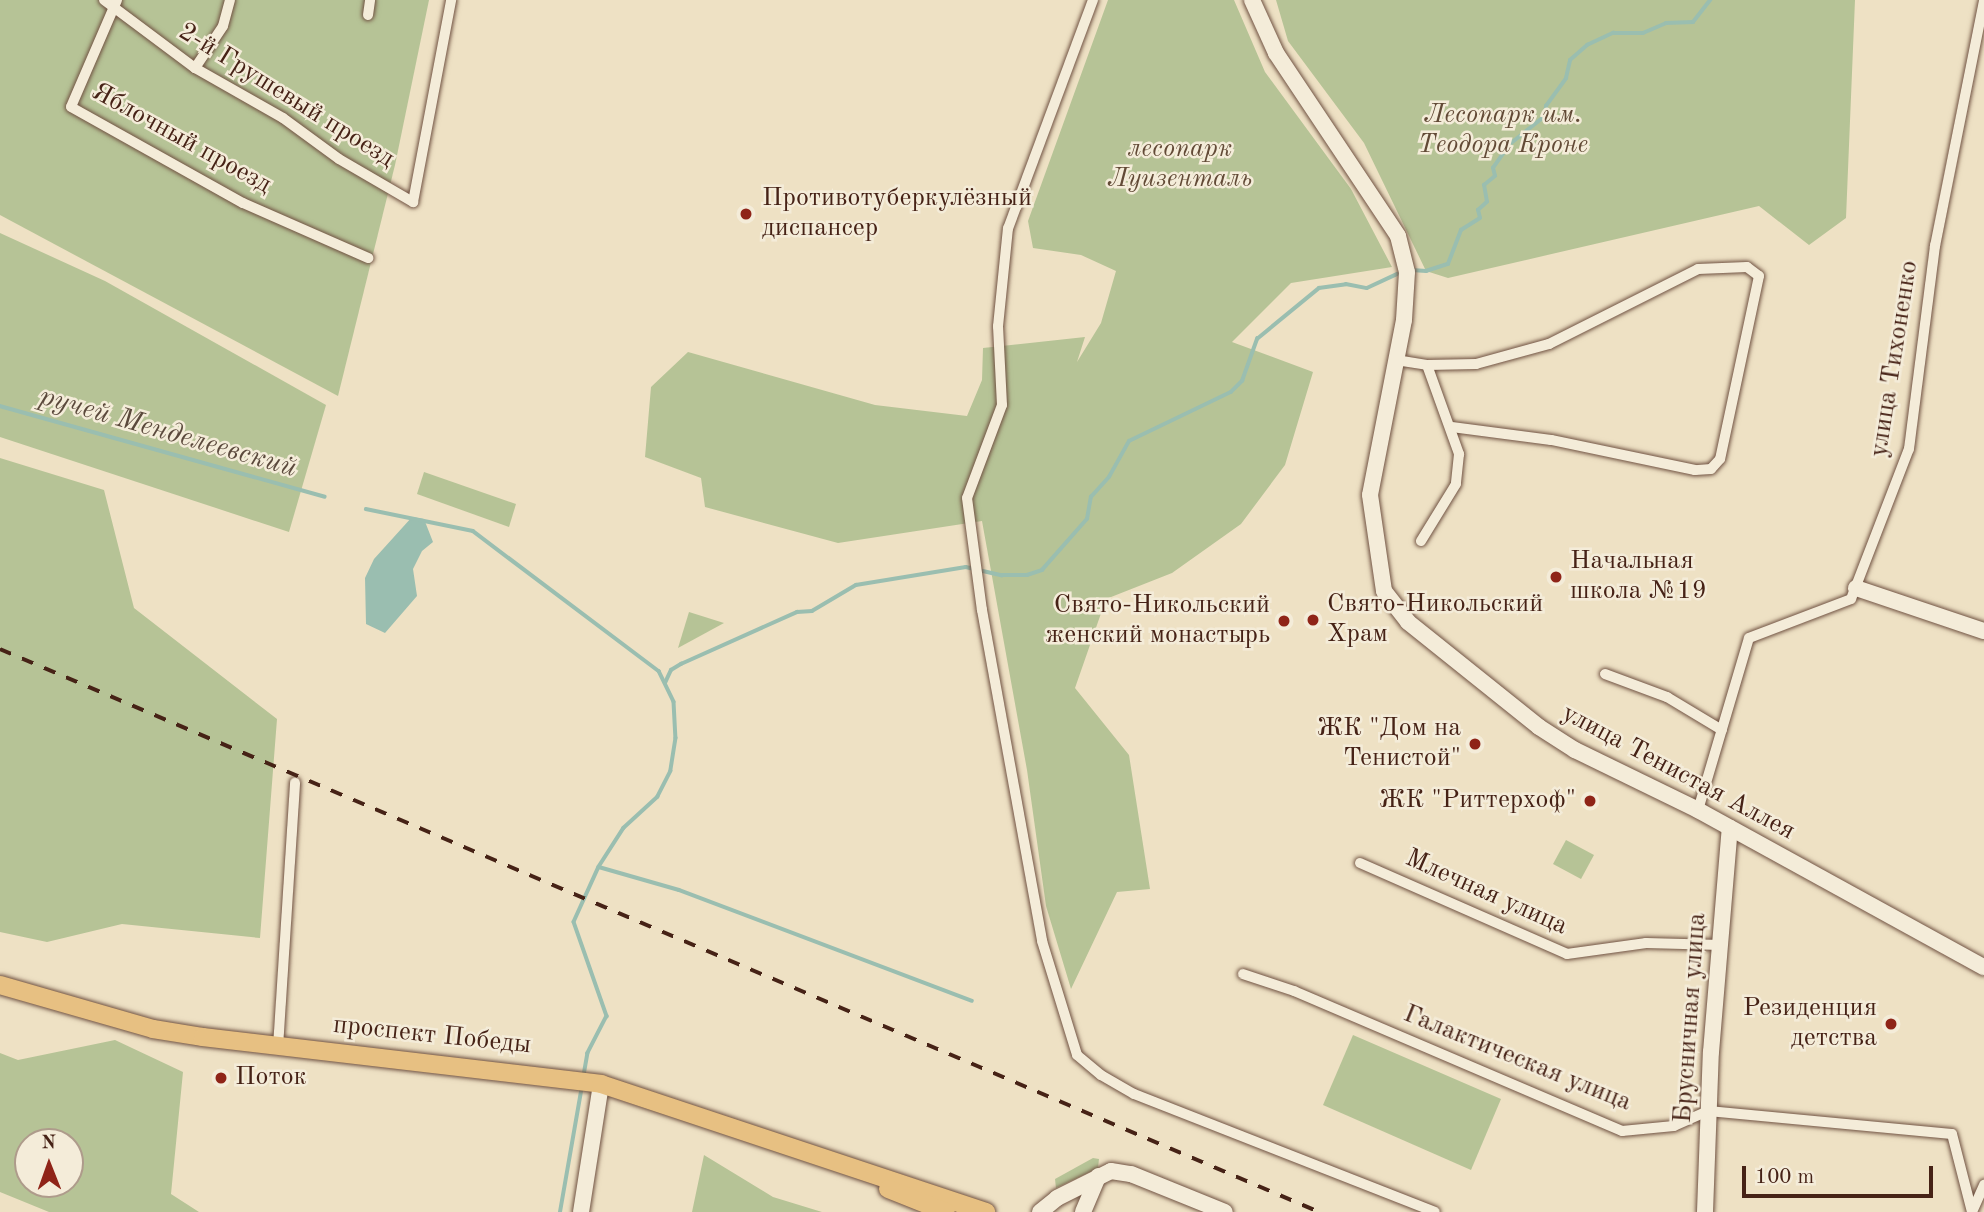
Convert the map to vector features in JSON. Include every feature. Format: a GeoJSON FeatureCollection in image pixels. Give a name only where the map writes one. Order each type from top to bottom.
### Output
{"type":"FeatureCollection","features":[{"type":"Feature","properties":{"kind":"main road","name":"проспект Победы"},"geometry":{"type":"LineString","coordinates":[[0,985],[153,1028],[278,1047],[572,1078],[601,1084],[986,1212]]}},
{"type":"Feature","properties":{"kind":"main road","name":"проспект Победы"},"geometry":{"type":"LineString","coordinates":[[851,1169],[873,1183],[946,1212]]}},
{"type":"Feature","properties":{"kind":"street","name":"2-й Грушевый проезд"},"geometry":{"type":"LineString","coordinates":[[104,0],[116,2],[195,68],[283,118],[339,159],[413,202],[451,0]]}},
{"type":"Feature","properties":{"kind":"street"},"geometry":{"type":"LineString","coordinates":[[195,68],[222,26],[230,0]]}},
{"type":"Feature","properties":{"kind":"street"},"geometry":{"type":"LineString","coordinates":[[368,15],[370,0]]}},
{"type":"Feature","properties":{"kind":"street"},"geometry":{"type":"LineString","coordinates":[[1093,0],[1008,228],[998,326],[1002,405],[967,498],[977,578],[1034,911],[1077,1055],[1134,1094],[1434,1212]]}},
{"type":"Feature","properties":{"kind":"street","name":"улица Тенистая Аллея"},"geometry":{"type":"LineString","coordinates":[[1252,0],[1276,53],[1398,236],[1407,272],[1396,360],[1370,495],[1384,591],[1408,622],[1539,727],[1618,774],[1698,810],[1984,967]]}},
{"type":"Feature","properties":{"kind":"street","name":"улица Тихоненко"},"geometry":{"type":"LineString","coordinates":[[1856,588],[1909,449],[1935,246],[1984,1]]}},
{"type":"Feature","properties":{"kind":"street","name":"Яблочный проезд"},"geometry":{"type":"LineString","coordinates":[[116,2],[71,107],[243,203],[368,258]]}},
{"type":"Feature","properties":{"kind":"street"},"geometry":{"type":"LineString","coordinates":[[1396,360],[1427,365],[1476,364],[1549,344],[1698,269],[1747,267],[1759,276],[1720,459],[1711,469],[1695,470],[1551,440],[1452,427]]}},
{"type":"Feature","properties":{"kind":"street"},"geometry":{"type":"LineString","coordinates":[[1421,541],[1456,484],[1459,454],[1452,427],[1427,365]]}},
{"type":"Feature","properties":{"kind":"street"},"geometry":{"type":"LineString","coordinates":[[1698,810],[1749,638],[1851,599],[1856,588],[1984,631]]}},
{"type":"Feature","properties":{"kind":"street"},"geometry":{"type":"LineString","coordinates":[[1605,674],[1667,697],[1721,730]]}},
{"type":"Feature","properties":{"kind":"street"},"geometry":{"type":"LineString","coordinates":[[278,1047],[295,783]]}},
{"type":"Feature","properties":{"kind":"street","name":"Брусничная улица"},"geometry":{"type":"LineString","coordinates":[[1705,1212],[1708,1111],[1730,828]]}},
{"type":"Feature","properties":{"kind":"street","name":"Млечная улица"},"geometry":{"type":"LineString","coordinates":[[1360,863],[1567,954],[1646,943],[1721,945]]}},
{"type":"Feature","properties":{"kind":"street","name":"Галактическая улица"},"geometry":{"type":"LineString","coordinates":[[1243,974],[1284,986],[1622,1131],[1674,1126],[1708,1111],[1952,1135],[1972,1212]]}},
{"type":"Feature","properties":{"kind":"street"},"geometry":{"type":"LineString","coordinates":[[581,1212],[601,1084]]}},
{"type":"Feature","properties":{"kind":"street"},"geometry":{"type":"LineString","coordinates":[[1040,1212],[1098,1176],[1111,1171],[1131,1174],[1225,1212]]}},
{"type":"Feature","properties":{"kind":"street"},"geometry":{"type":"LineString","coordinates":[[1087,1209],[1098,1176]]}},
{"type":"Feature","properties":{"kind":"street"},"geometry":{"type":"LineString","coordinates":[[1972,1212],[1984,1185]]}},
{"type":"Feature","properties":{"kind":"green space"},"geometry":{"type":"Polygon","coordinates":[[[0,0],[429,0],[395,165],[338,396],[0,215],[0,0]]]}},
{"type":"Feature","properties":{"kind":"green space","name":"лесопарк Луизенталь"},"geometry":{"type":"Polygon","coordinates":[[[1108,0],[1234,0],[1265,72],[1351,189],[1392,267],[1291,283],[1232,342],[1313,372],[1285,465],[1241,524],[1172,573],[1106,599],[1075,688],[1129,755],[1150,889],[1117,892],[1071,989],[1046,906],[1027,770],[982,521],[838,543],[705,507],[701,478],[645,457],[651,387],[688,352],[875,405],[967,416],[982,380],[983,348],[1085,337],[1077,362],[1101,323],[1116,271],[1081,255],[1033,248],[1028,221],[1108,0]]]}},
{"type":"Feature","properties":{"kind":"green space","name":"Лесопарк им. Теодора Кроне"},"geometry":{"type":"Polygon","coordinates":[[[1276,0],[1855,0],[1846,218],[1809,245],[1759,206],[1448,278],[1426,271],[1364,143],[1288,41],[1276,0]]]}},
{"type":"Feature","properties":{"kind":"green space"},"geometry":{"type":"Polygon","coordinates":[[[0,233],[105,281],[326,405],[289,532],[0,437],[0,233]]]}},
{"type":"Feature","properties":{"kind":"green space"},"geometry":{"type":"Polygon","coordinates":[[[0,458],[104,490],[134,608],[277,719],[260,938],[122,924],[47,942],[0,932],[0,458]]]}},
{"type":"Feature","properties":{"kind":"green space"},"geometry":{"type":"Polygon","coordinates":[[[424,472],[516,504],[509,527],[417,494],[424,472]]]}},
{"type":"Feature","properties":{"kind":"green space"},"geometry":{"type":"Polygon","coordinates":[[[689,612],[724,623],[678,648],[689,612]]]}},
{"type":"Feature","properties":{"kind":"green space"},"geometry":{"type":"Polygon","coordinates":[[[1566,840],[1594,855],[1581,879],[1553,864],[1566,840]]]}},
{"type":"Feature","properties":{"kind":"green space"},"geometry":{"type":"Polygon","coordinates":[[[1353,1035],[1501,1099],[1471,1170],[1323,1105],[1353,1035]]]}},
{"type":"Feature","properties":{"kind":"green space"},"geometry":{"type":"Polygon","coordinates":[[[115,1040],[183,1072],[171,1194],[199,1212],[49,1212],[15,1198],[84,1198],[84,1128],[14,1128],[14,1198],[0,1192],[0,1053],[18,1060],[115,1040]]]}},
{"type":"Feature","properties":{"kind":"green space"},"geometry":{"type":"Polygon","coordinates":[[[704,1155],[773,1197],[822,1212],[692,1212],[704,1155]]]}},
{"type":"Feature","properties":{"kind":"green space"},"geometry":{"type":"Polygon","coordinates":[[[1093,1158],[1099,1159],[1098,1168],[1056,1188],[1055,1179],[1093,1158]]]}},
{"type":"Feature","properties":{"kind":"shaded area"},"geometry":{"type":"Polygon","coordinates":[[[412,517],[424,519],[433,542],[422,551],[413,569],[417,596],[385,633],[366,624],[365,578],[374,559],[412,517]]]}},
{"type":"Feature","properties":{"kind":"waterway"},"geometry":{"type":"LineString","coordinates":[[1412,270],[1426,271],[1448,264],[1461,230],[1480,218],[1478,210],[1487,202],[1484,185],[1495,176],[1493,168],[1510,144],[1545,116],[1546,106],[1566,78],[1570,60],[1587,45],[1613,33],[1643,33],[1666,23],[1693,22],[1710,0]]}},
{"type":"Feature","properties":{"kind":"waterway"},"geometry":{"type":"LineString","coordinates":[[665,683],[671,670],[681,664],[797,612],[812,611],[856,585],[966,567],[1002,575],[1027,575],[1042,570],[1087,519],[1091,497],[1109,477],[1129,441],[1231,392],[1242,381],[1257,339],[1319,288],[1346,284],[1367,288],[1397,274]]}},
{"type":"Feature","properties":{"kind":"waterway","name":"ручей Менделеевский"},"geometry":{"type":"LineString","coordinates":[[0,406],[325,497]]}},
{"type":"Feature","properties":{"kind":"waterway","name":"ручей Менделеевский"},"geometry":{"type":"LineString","coordinates":[[366,509],[473,531],[659,671],[674,702],[676,738],[671,771],[658,797],[624,828],[599,867],[574,922],[607,1016],[588,1053],[584,1075]]}},
{"type":"Feature","properties":{"kind":"waterway"},"geometry":{"type":"LineString","coordinates":[[599,867],[679,890],[972,1001]]}},
{"type":"Feature","properties":{"kind":"waterway","name":"ручей Менделеевский"},"geometry":{"type":"LineString","coordinates":[[560,1212],[582,1086]]}},
{"type":"Feature","properties":{"kind":"railway"},"geometry":{"type":"LineString","coordinates":[[0,649],[1319,1212]]}},
{"type":"Feature","properties":{"kind":"place","name":"Противотуберкулёзный диспансер"},"geometry":{"type":"Point","coordinates":[746,214]}},
{"type":"Feature","properties":{"kind":"place","name":"Начальная школа №19"},"geometry":{"type":"Point","coordinates":[1556,577]}},
{"type":"Feature","properties":{"kind":"place","name":"Свято-Никольский Храм"},"geometry":{"type":"Point","coordinates":[1313,620]}},
{"type":"Feature","properties":{"kind":"place","name":"Свято-Никольский женский монастырь"},"geometry":{"type":"Point","coordinates":[1284,621]}},
{"type":"Feature","properties":{"kind":"place","name":"ЖК \"Дом на Тенистой\""},"geometry":{"type":"Point","coordinates":[1475,744]}},
{"type":"Feature","properties":{"kind":"place","name":"ЖК \"Риттерхоф\""},"geometry":{"type":"Point","coordinates":[1590,801]}},
{"type":"Feature","properties":{"kind":"place","name":"Резиденция детства"},"geometry":{"type":"Point","coordinates":[1891,1024]}},
{"type":"Feature","properties":{"kind":"place","name":"Поток"},"geometry":{"type":"Point","coordinates":[221,1078]}}]}
